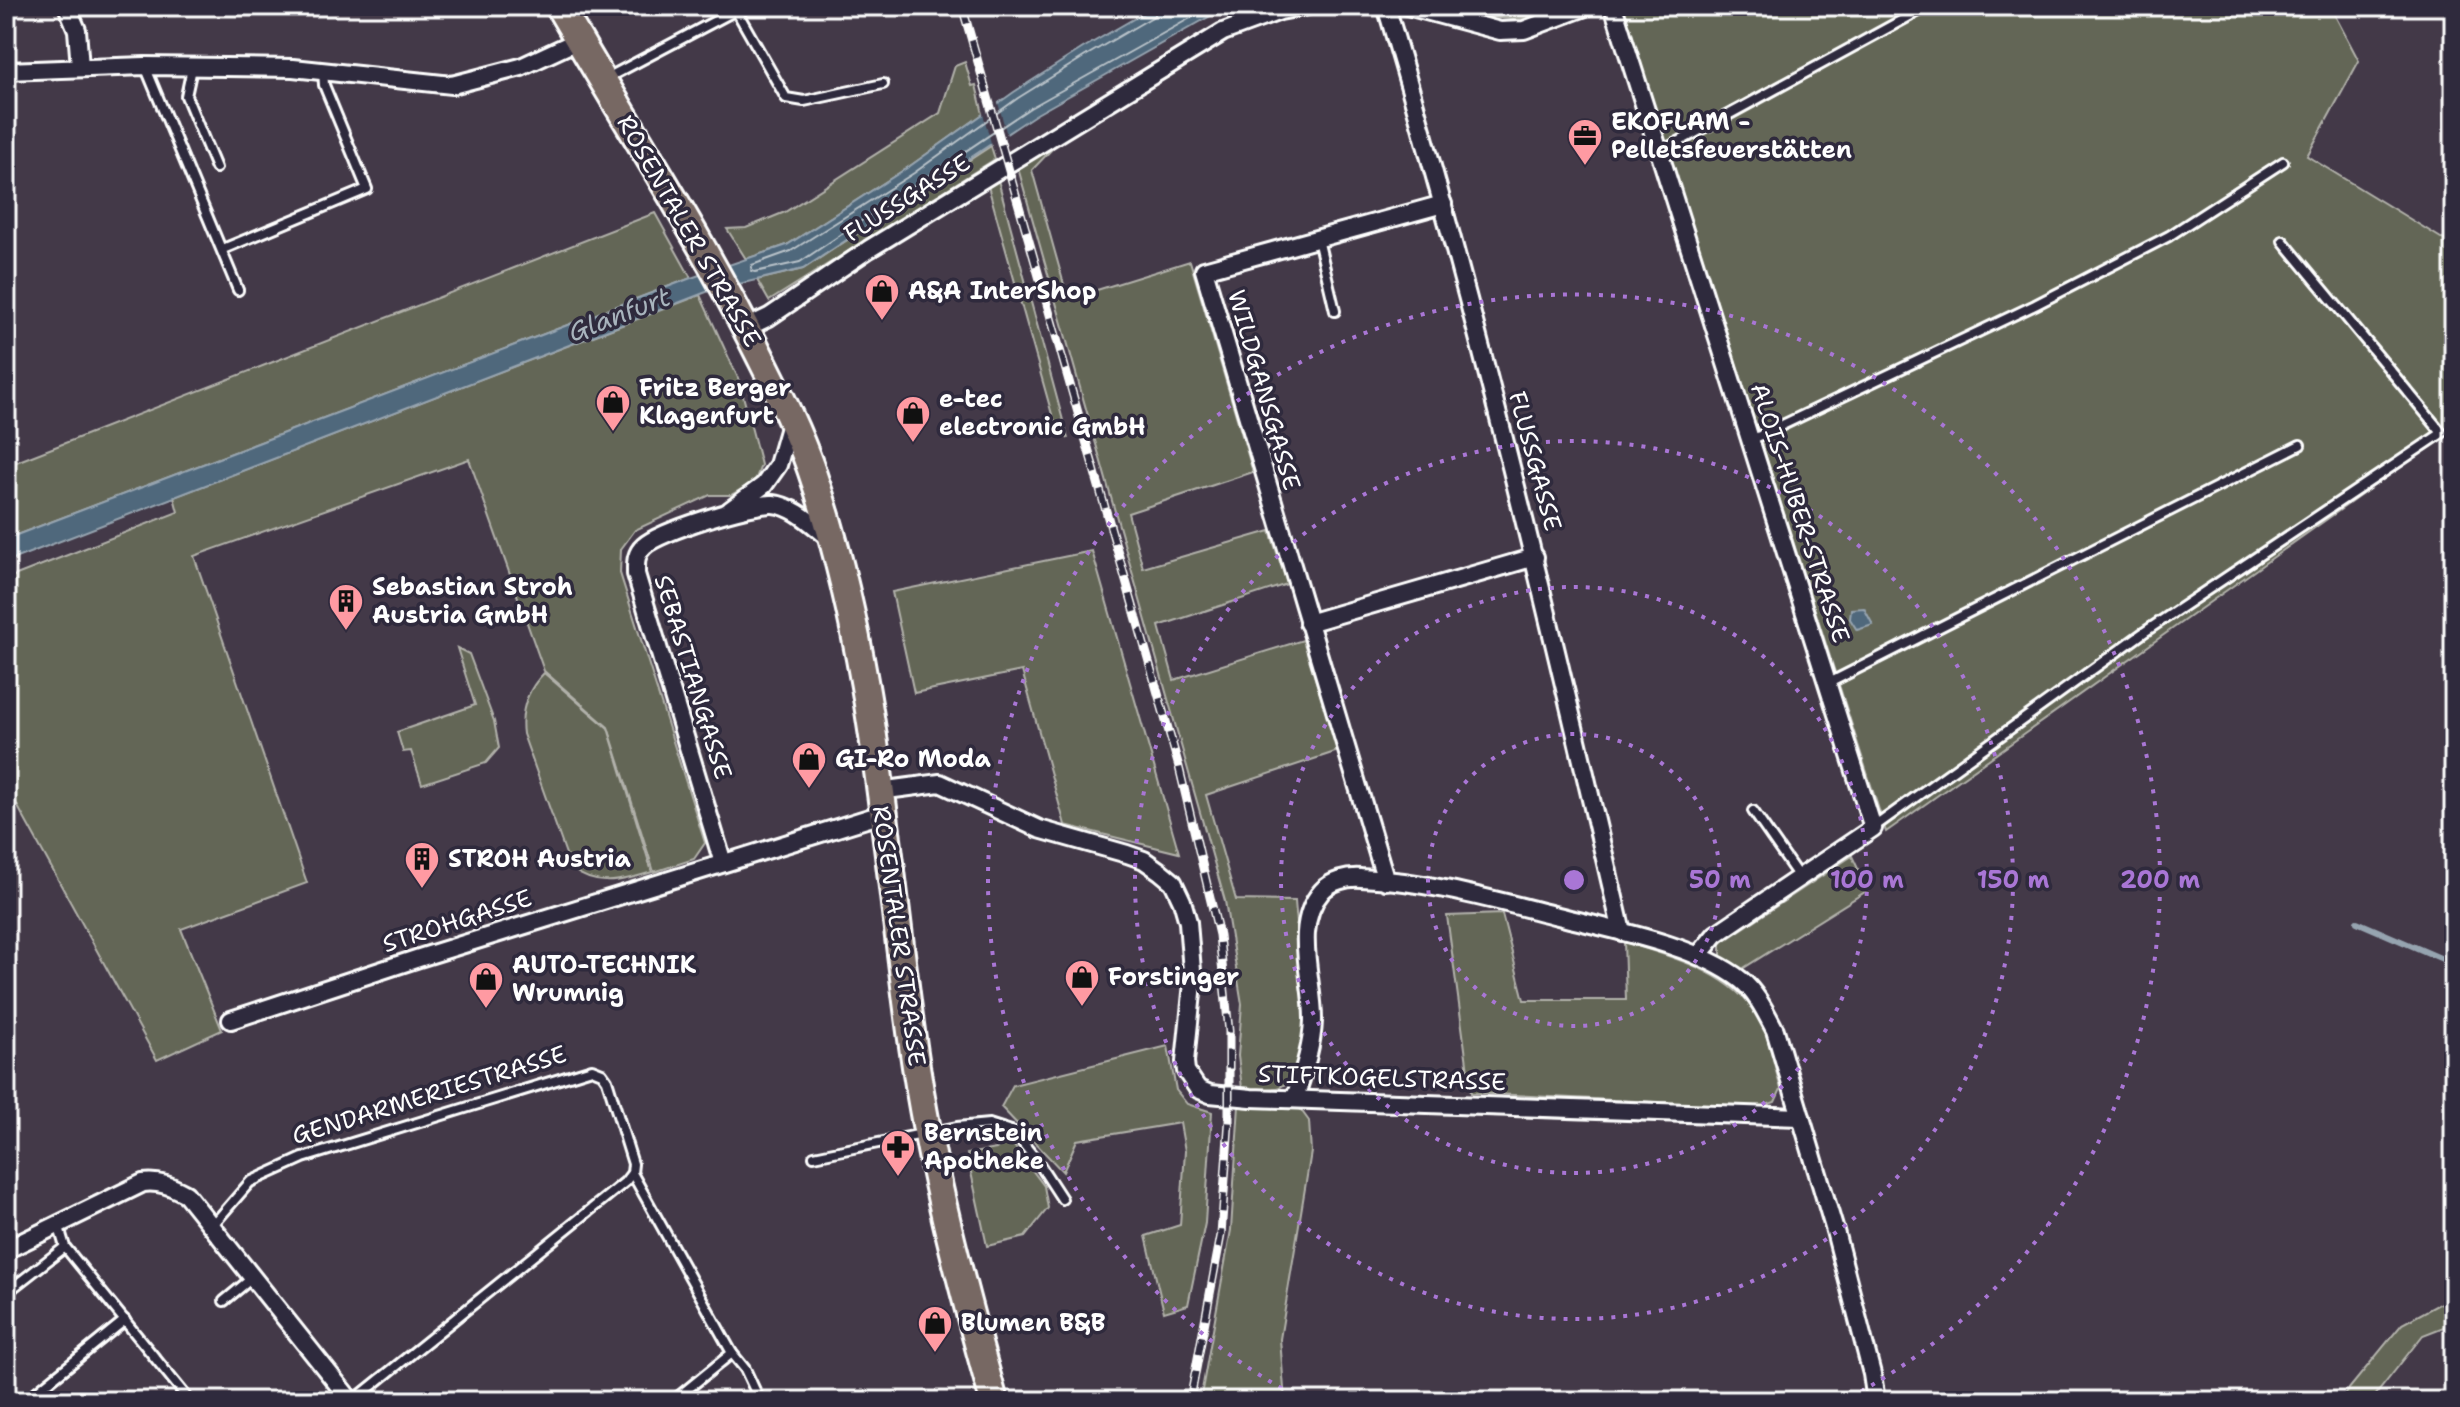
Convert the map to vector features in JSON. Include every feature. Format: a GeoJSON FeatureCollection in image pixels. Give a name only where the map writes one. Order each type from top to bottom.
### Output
{"type":"FeatureCollection","features":[{"type":"Feature","properties":{"kind":"main road","name":"ROSENTALER STRASSE"},"geometry":{"type":"LineString","coordinates":[[559,6],[703,247],[791,419],[811,469],[833,540],[851,616],[881,803],[927,1133],[959,1274],[994,1401]]}},
{"type":"Feature","properties":{"kind":"street"},"geometry":{"type":"LineString","coordinates":[[67,6],[77,30],[80,67]]}},
{"type":"Feature","properties":{"kind":"street","name":"FLUSSGASSE"},"geometry":{"type":"LineString","coordinates":[[742,321],[769,317],[869,249],[1223,32],[1280,11],[1307,6]]}},
{"type":"Feature","properties":{"kind":"street","name":"FLUSSGASSE"},"geometry":{"type":"LineString","coordinates":[[1386,6],[1443,204],[1535,557],[1622,932]]}},
{"type":"Feature","properties":{"kind":"street"},"geometry":{"type":"LineString","coordinates":[[1407,6],[1500,31],[1524,30],[1588,6]]}},
{"type":"Feature","properties":{"kind":"street","name":"ALOIS-HUBER-STRASSE"},"geometry":{"type":"LineString","coordinates":[[1613,6],[1873,828]]}},
{"type":"Feature","properties":{"kind":"street"},"geometry":{"type":"LineString","coordinates":[[6,71],[145,66],[293,68],[452,85],[521,67],[579,40]]}},
{"type":"Feature","properties":{"kind":"street","name":"WILDGANSGASSE"},"geometry":{"type":"LineString","coordinates":[[1386,881],[1204,270],[1443,204]]}},
{"type":"Feature","properties":{"kind":"street","name":"SEBASTIANGASSE"},"geometry":{"type":"LineString","coordinates":[[725,513],[764,485],[778,465],[791,419]]}},
{"type":"Feature","properties":{"kind":"street","name":"SEBASTIANGASSE"},"geometry":{"type":"LineString","coordinates":[[723,863],[636,574],[635,558],[643,547],[657,537],[725,513],[772,504],[791,509],[833,540]]}},
{"type":"Feature","properties":{"kind":"street"},"geometry":{"type":"LineString","coordinates":[[1308,623],[1535,557]]}},
{"type":"Feature","properties":{"kind":"street","name":"STIFTKOGELSTRASSE"},"geometry":{"type":"LineString","coordinates":[[881,803],[940,783],[1039,829],[1144,860],[1173,882],[1188,922],[1193,983],[1185,1062],[1190,1080],[1198,1089],[1210,1094],[1801,1117]]}},
{"type":"Feature","properties":{"kind":"street","name":"STROHGASSE"},"geometry":{"type":"LineString","coordinates":[[231,1020],[723,863],[881,803]]}},
{"type":"Feature","properties":{"kind":"street"},"geometry":{"type":"LineString","coordinates":[[1698,956],[1716,934],[1873,828]]}},
{"type":"Feature","properties":{"kind":"street"},"geometry":{"type":"LineString","coordinates":[[1295,1098],[1308,1060],[1313,1019],[1305,936],[1320,894],[1331,883],[1358,878],[1446,890],[1622,932],[1698,956],[1742,981],[1775,1030],[1835,1231],[1872,1374],[1876,1401]]}},
{"type":"Feature","properties":{"kind":"street"},"geometry":{"type":"LineString","coordinates":[[6,1250],[128,1189],[157,1181],[186,1194],[352,1401]]}},
{"type":"Feature","properties":{"kind":"lane"},"geometry":{"type":"LineString","coordinates":[[1659,152],[1928,6]]}},
{"type":"Feature","properties":{"kind":"lane"},"geometry":{"type":"LineString","coordinates":[[603,80],[736,8],[786,98],[804,101],[883,84]]}},
{"type":"Feature","properties":{"kind":"lane"},"geometry":{"type":"LineString","coordinates":[[145,66],[238,290]]}},
{"type":"Feature","properties":{"kind":"lane"},"geometry":{"type":"LineString","coordinates":[[192,68],[186,96],[216,168]]}},
{"type":"Feature","properties":{"kind":"lane"},"geometry":{"type":"LineString","coordinates":[[223,249],[367,189],[324,85],[323,71]]}},
{"type":"Feature","properties":{"kind":"lane"},"geometry":{"type":"LineString","coordinates":[[1751,440],[2035,305],[2169,236],[2283,162]]}},
{"type":"Feature","properties":{"kind":"lane"},"geometry":{"type":"LineString","coordinates":[[1318,239],[1335,311]]}},
{"type":"Feature","properties":{"kind":"lane"},"geometry":{"type":"LineString","coordinates":[[1873,828],[2143,633],[2442,433],[2283,241]]}},
{"type":"Feature","properties":{"kind":"lane"},"geometry":{"type":"LineString","coordinates":[[1829,683],[2300,445]]}},
{"type":"Feature","properties":{"kind":"lane"},"geometry":{"type":"LineString","coordinates":[[1753,811],[1800,877]]}},
{"type":"Feature","properties":{"kind":"lane","name":"GENDARMERIESTRASSE"},"geometry":{"type":"LineString","coordinates":[[212,1226],[250,1182],[303,1158],[592,1069],[602,1073],[607,1080],[633,1164],[632,1173]]}},
{"type":"Feature","properties":{"kind":"lane"},"geometry":{"type":"LineString","coordinates":[[814,1156],[989,1124],[1014,1132],[1062,1199]]}},
{"type":"Feature","properties":{"kind":"lane"},"geometry":{"type":"LineString","coordinates":[[352,1401],[625,1182],[632,1173],[732,1353],[745,1369],[760,1401]]}},
{"type":"Feature","properties":{"kind":"lane"},"geometry":{"type":"LineString","coordinates":[[58,1224],[65,1247],[190,1401]]}},
{"type":"Feature","properties":{"kind":"lane"},"geometry":{"type":"LineString","coordinates":[[6,1293],[65,1247]]}},
{"type":"Feature","properties":{"kind":"lane"},"geometry":{"type":"LineString","coordinates":[[224,1301],[253,1278]]}},
{"type":"Feature","properties":{"kind":"lane"},"geometry":{"type":"LineString","coordinates":[[25,1401],[125,1320]]}},
{"type":"Feature","properties":{"kind":"lane"},"geometry":{"type":"LineString","coordinates":[[673,1401],[732,1353]]}},
{"type":"Feature","properties":{"kind":"green space"},"geometry":{"type":"Polygon","coordinates":[[[1446,6],[1567,6],[1535,17],[1507,19],[1446,6]]]}},
{"type":"Feature","properties":{"kind":"green space"},"geometry":{"type":"Polygon","coordinates":[[[1622,6],[2330,6],[2359,61],[2307,156],[2454,246],[2454,429],[1886,832],[1622,6]]]}},
{"type":"Feature","properties":{"kind":"green space"},"geometry":{"type":"Polygon","coordinates":[[[965,62],[972,86],[976,85],[983,114],[910,166],[787,245],[746,259],[727,229],[746,228],[785,212],[940,113],[955,66],[965,62]]]}},
{"type":"Feature","properties":{"kind":"green space"},"geometry":{"type":"Polygon","coordinates":[[[991,146],[995,159],[769,301],[757,280],[803,269],[991,146]]]}},
{"type":"Feature","properties":{"kind":"green space"},"geometry":{"type":"Polygon","coordinates":[[[1053,148],[1032,170],[1068,299],[1190,261],[1253,472],[1128,513],[1143,568],[1270,531],[1287,584],[1159,626],[1174,680],[1303,640],[1338,751],[1206,795],[1236,900],[1295,901],[1304,1002],[1303,1031],[1300,1057],[1292,1076],[1276,1088],[1242,1088],[1238,1056],[1242,1004],[1225,901],[1018,168],[1053,148]]]}},
{"type":"Feature","properties":{"kind":"green space"},"geometry":{"type":"Polygon","coordinates":[[[998,180],[1068,439],[1053,418],[988,186],[998,180]]]}},
{"type":"Feature","properties":{"kind":"green space"},"geometry":{"type":"Polygon","coordinates":[[[655,213],[691,278],[6,539],[6,466],[655,213]]]}},
{"type":"Feature","properties":{"kind":"green space"},"geometry":{"type":"Polygon","coordinates":[[[700,295],[739,380],[761,465],[755,481],[731,495],[710,495],[635,530],[621,549],[620,573],[705,843],[694,859],[654,872],[608,727],[544,671],[469,459],[194,556],[307,883],[181,929],[222,1030],[157,1060],[6,785],[6,579],[178,512],[174,497],[700,295]]]}},
{"type":"Feature","properties":{"kind":"green space"},"geometry":{"type":"Polygon","coordinates":[[[1092,551],[1179,853],[1065,825],[1022,671],[914,693],[892,592],[1092,551]]]}},
{"type":"Feature","properties":{"kind":"green space"},"geometry":{"type":"Polygon","coordinates":[[[457,648],[469,654],[494,721],[499,748],[486,763],[422,784],[411,751],[403,752],[397,732],[475,705],[457,648]]]}},
{"type":"Feature","properties":{"kind":"green space"},"geometry":{"type":"Polygon","coordinates":[[[544,673],[608,728],[652,872],[620,880],[600,881],[571,868],[523,734],[526,701],[544,673]]]}},
{"type":"Feature","properties":{"kind":"green space"},"geometry":{"type":"Polygon","coordinates":[[[1852,856],[1868,890],[1742,969],[1721,956],[1721,943],[1852,856]]]}},
{"type":"Feature","properties":{"kind":"green space"},"geometry":{"type":"Polygon","coordinates":[[[1502,914],[1524,1000],[1626,1000],[1624,942],[1699,968],[1732,988],[1759,1017],[1765,1032],[1781,1089],[1775,1102],[1760,1107],[1471,1093],[1447,916],[1502,914]]]}},
{"type":"Feature","properties":{"kind":"green space"},"geometry":{"type":"Polygon","coordinates":[[[1168,1046],[1176,1090],[1187,1104],[1212,1112],[1205,1223],[1188,1305],[1164,1312],[1146,1236],[1180,1225],[1185,1151],[1180,1123],[1077,1140],[1063,1172],[1001,1107],[1013,1085],[1168,1046]]]}},
{"type":"Feature","properties":{"kind":"green space"},"geometry":{"type":"Polygon","coordinates":[[[1239,1105],[1298,1106],[1309,1121],[1311,1152],[1280,1339],[1285,1401],[1200,1401],[1231,1230],[1239,1105]]]}},
{"type":"Feature","properties":{"kind":"green space"},"geometry":{"type":"Polygon","coordinates":[[[1008,1138],[1044,1186],[1048,1208],[1025,1237],[987,1246],[967,1154],[996,1149],[1008,1138]]]}},
{"type":"Feature","properties":{"kind":"green space"},"geometry":{"type":"Polygon","coordinates":[[[2454,1296],[2454,1323],[2423,1335],[2371,1401],[2339,1401],[2402,1324],[2454,1296]]]}},
{"type":"Feature","properties":{"kind":"water","name":"Glanfurt"},"geometry":{"type":"Polygon","coordinates":[[[1156,6],[1228,6],[1035,115],[803,269],[709,291],[6,562],[6,539],[691,278],[787,245],[910,166],[1014,92],[1156,6]]]}},
{"type":"Feature","properties":{"kind":"water"},"geometry":{"type":"Polygon","coordinates":[[[1864,608],[1873,625],[1857,630],[1850,619],[1851,609],[1864,608]]]}},
{"type":"Feature","properties":{"kind":"pier"},"geometry":{"type":"Polygon","coordinates":[[[997,99],[1008,139],[993,150],[982,110],[997,99]]]}},
{"type":"Feature","properties":{"kind":"waterway"},"geometry":{"type":"LineString","coordinates":[[2357,922],[2454,964]]}},
{"type":"Feature","properties":{"kind":"railway"},"geometry":{"type":"LineString","coordinates":[[962,6],[1179,767],[1219,935],[1229,1031],[1229,1122],[1221,1235],[1190,1401]]}},
{"type":"Feature","properties":{"kind":"place","name":"EKOFLAM - Pelletsfeuerstätten"},"geometry":{"type":"Point","coordinates":[1585,167]}},
{"type":"Feature","properties":{"kind":"place","name":"A&A InterShop"},"geometry":{"type":"Point","coordinates":[882,322]}},
{"type":"Feature","properties":{"kind":"place","name":"Fritz Berger Klagenfurt"},"geometry":{"type":"Point","coordinates":[613,433]}},
{"type":"Feature","properties":{"kind":"place","name":"e-tec electronic GmbH"},"geometry":{"type":"Point","coordinates":[913,444]}},
{"type":"Feature","properties":{"kind":"place","name":"Sebastian Stroh Austria GmbH"},"geometry":{"type":"Point","coordinates":[346,632]}},
{"type":"Feature","properties":{"kind":"place","name":"GI-Ro Moda"},"geometry":{"type":"Point","coordinates":[809,790]}},
{"type":"Feature","properties":{"kind":"place","name":"STROH Austria"},"geometry":{"type":"Point","coordinates":[422,890]}},
{"type":"Feature","properties":{"kind":"place","name":"Forstinger"},"geometry":{"type":"Point","coordinates":[1082,1008]}},
{"type":"Feature","properties":{"kind":"place","name":"AUTO-TECHNIK Wrumnig"},"geometry":{"type":"Point","coordinates":[486,1010]}},
{"type":"Feature","properties":{"kind":"place","name":"Bernstein Apotheke"},"geometry":{"type":"Point","coordinates":[898,1178]}},
{"type":"Feature","properties":{"kind":"place","name":"Blumen B&B"},"geometry":{"type":"Point","coordinates":[935,1354]}}]}
